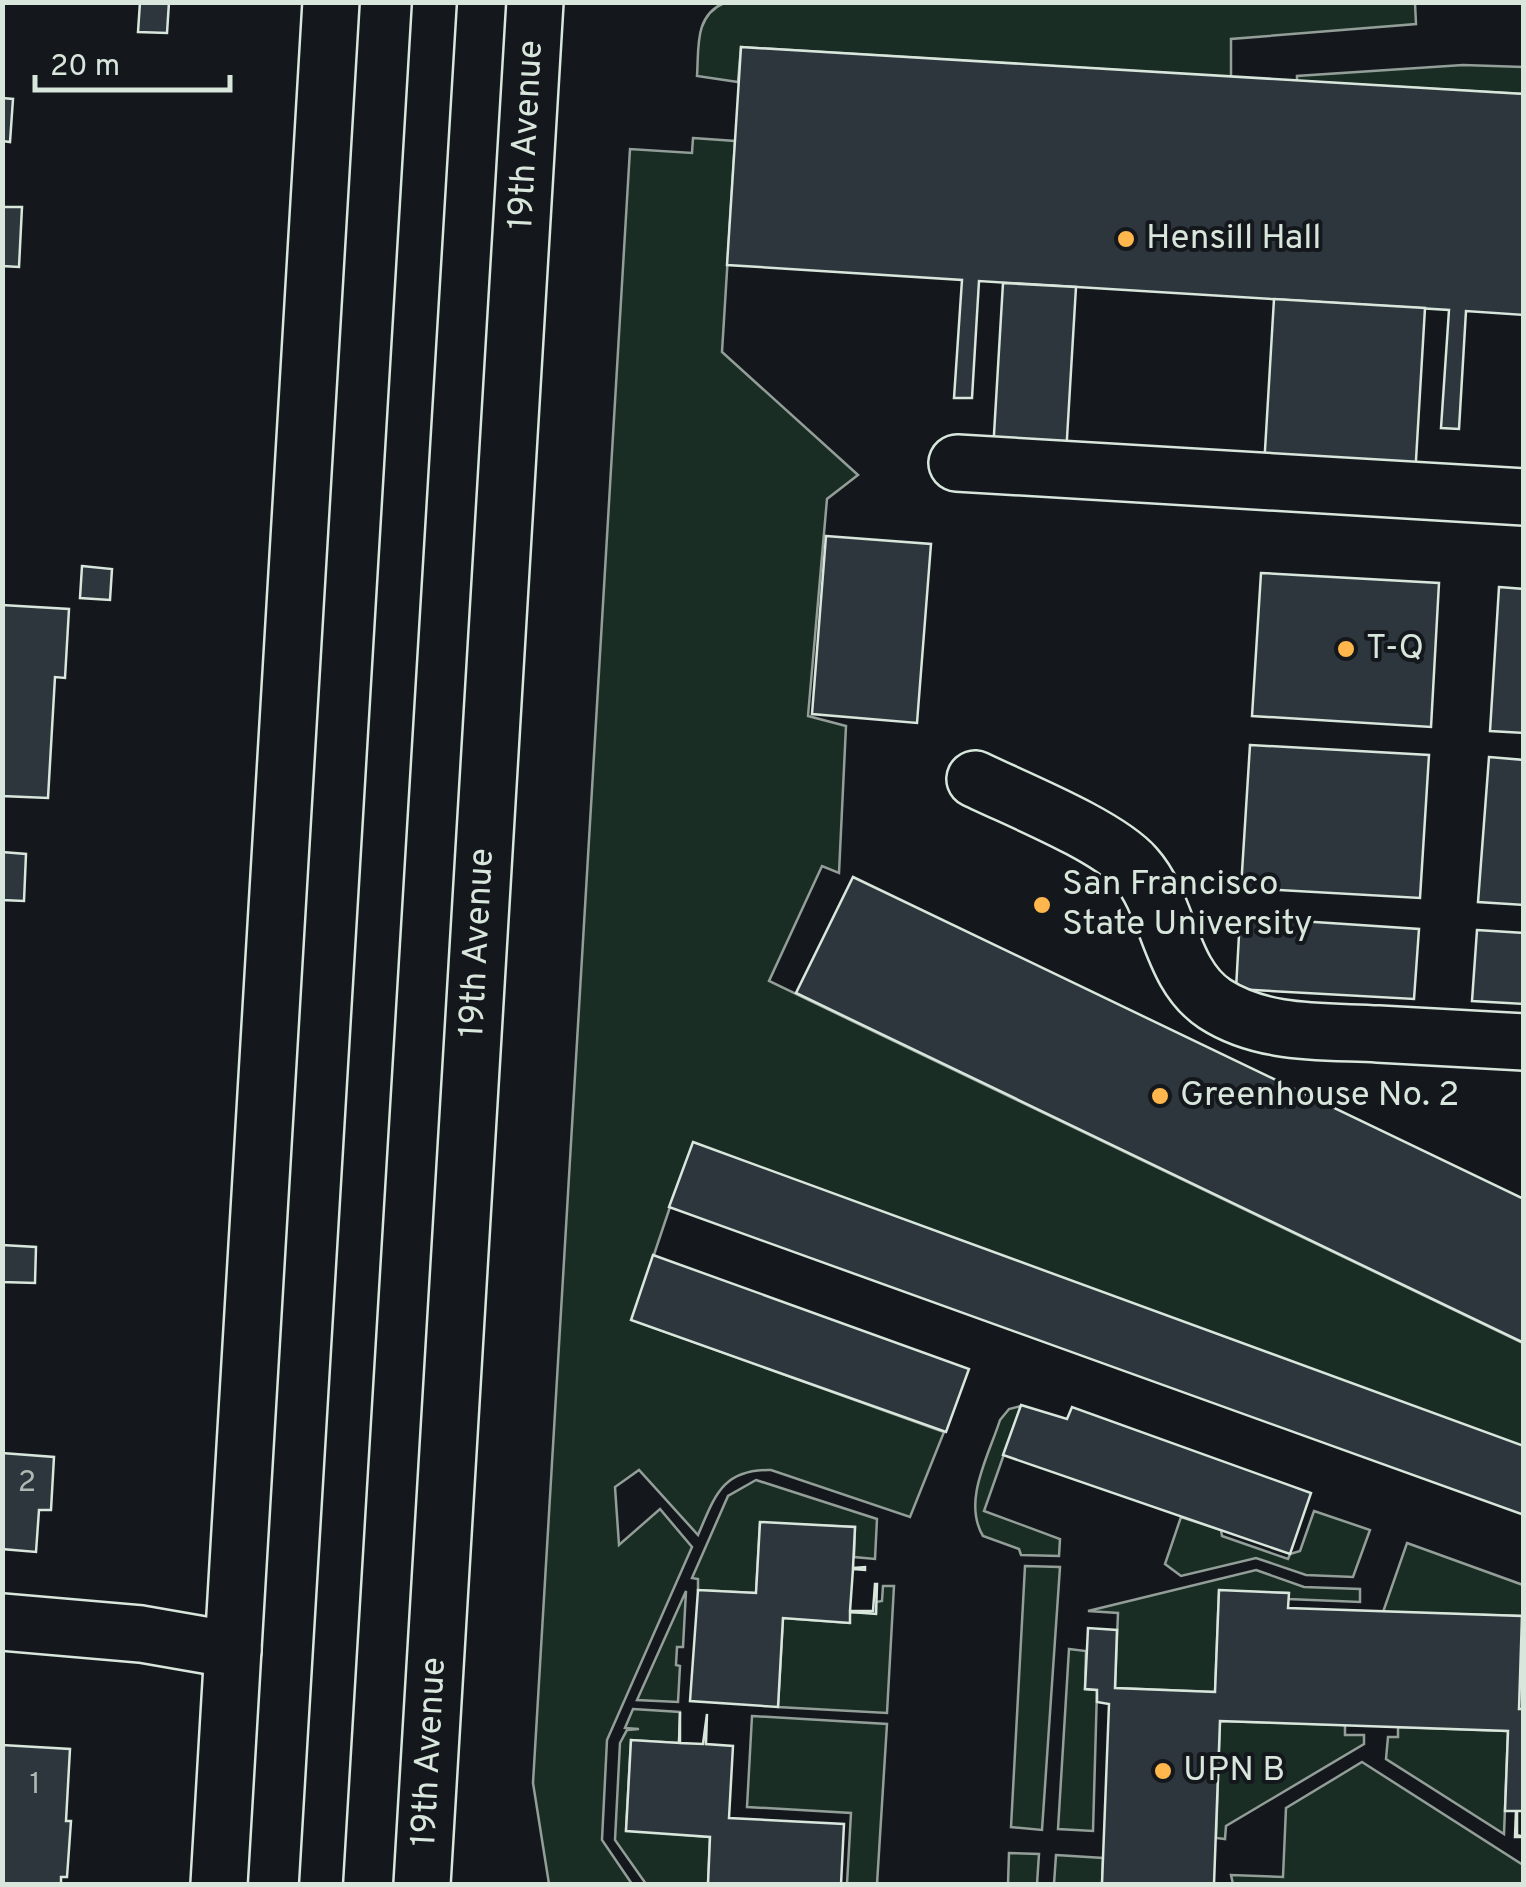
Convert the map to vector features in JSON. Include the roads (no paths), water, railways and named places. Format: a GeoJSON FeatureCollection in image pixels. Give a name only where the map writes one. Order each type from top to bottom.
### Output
{"type":"FeatureCollection","features":[{"type":"Feature","properties":{"kind":"main road"},"geometry":{"type":"LineString","coordinates":[[219,1884],[331,2]]}},
{"type":"Feature","properties":{"kind":"main road","name":"19th Avenue"},"geometry":{"type":"LineString","coordinates":[[422,1884],[535,2]]}},
{"type":"Feature","properties":{"kind":"main road"},"geometry":{"type":"LineString","coordinates":[[957,463],[1524,497]]}},
{"type":"Feature","properties":{"kind":"main road"},"geometry":{"type":"LineString","coordinates":[[975,779],[1112,848],[1134,866],[1147,883],[1193,984],[1214,1004],[1241,1018],[1284,1028],[1524,1042]]}},
{"type":"Feature","properties":{"kind":"main road"},"geometry":{"type":"LineString","coordinates":[[2,1622],[141,1634],[233,1650]]}},
{"type":"Feature","properties":{"kind":"tram line"},"geometry":{"type":"LineString","coordinates":[[299,1884],[412,2]]}},
{"type":"Feature","properties":{"kind":"tram line"},"geometry":{"type":"LineString","coordinates":[[343,1884],[457,2]]}},
{"type":"Feature","properties":{"kind":"place","name":"Hensill Hall"},"geometry":{"type":"Point","coordinates":[1126,239]}},
{"type":"Feature","properties":{"kind":"place","name":"T-Q"},"geometry":{"type":"Point","coordinates":[1346,649]}},
{"type":"Feature","properties":{"kind":"place","name":"San Francisco State University"},"geometry":{"type":"Point","coordinates":[1042,905]}},
{"type":"Feature","properties":{"kind":"place","name":"Greenhouse No. 2"},"geometry":{"type":"Point","coordinates":[1160,1096]}},
{"type":"Feature","properties":{"kind":"place","name":"UPN B"},"geometry":{"type":"Point","coordinates":[1163,1771]}}]}
